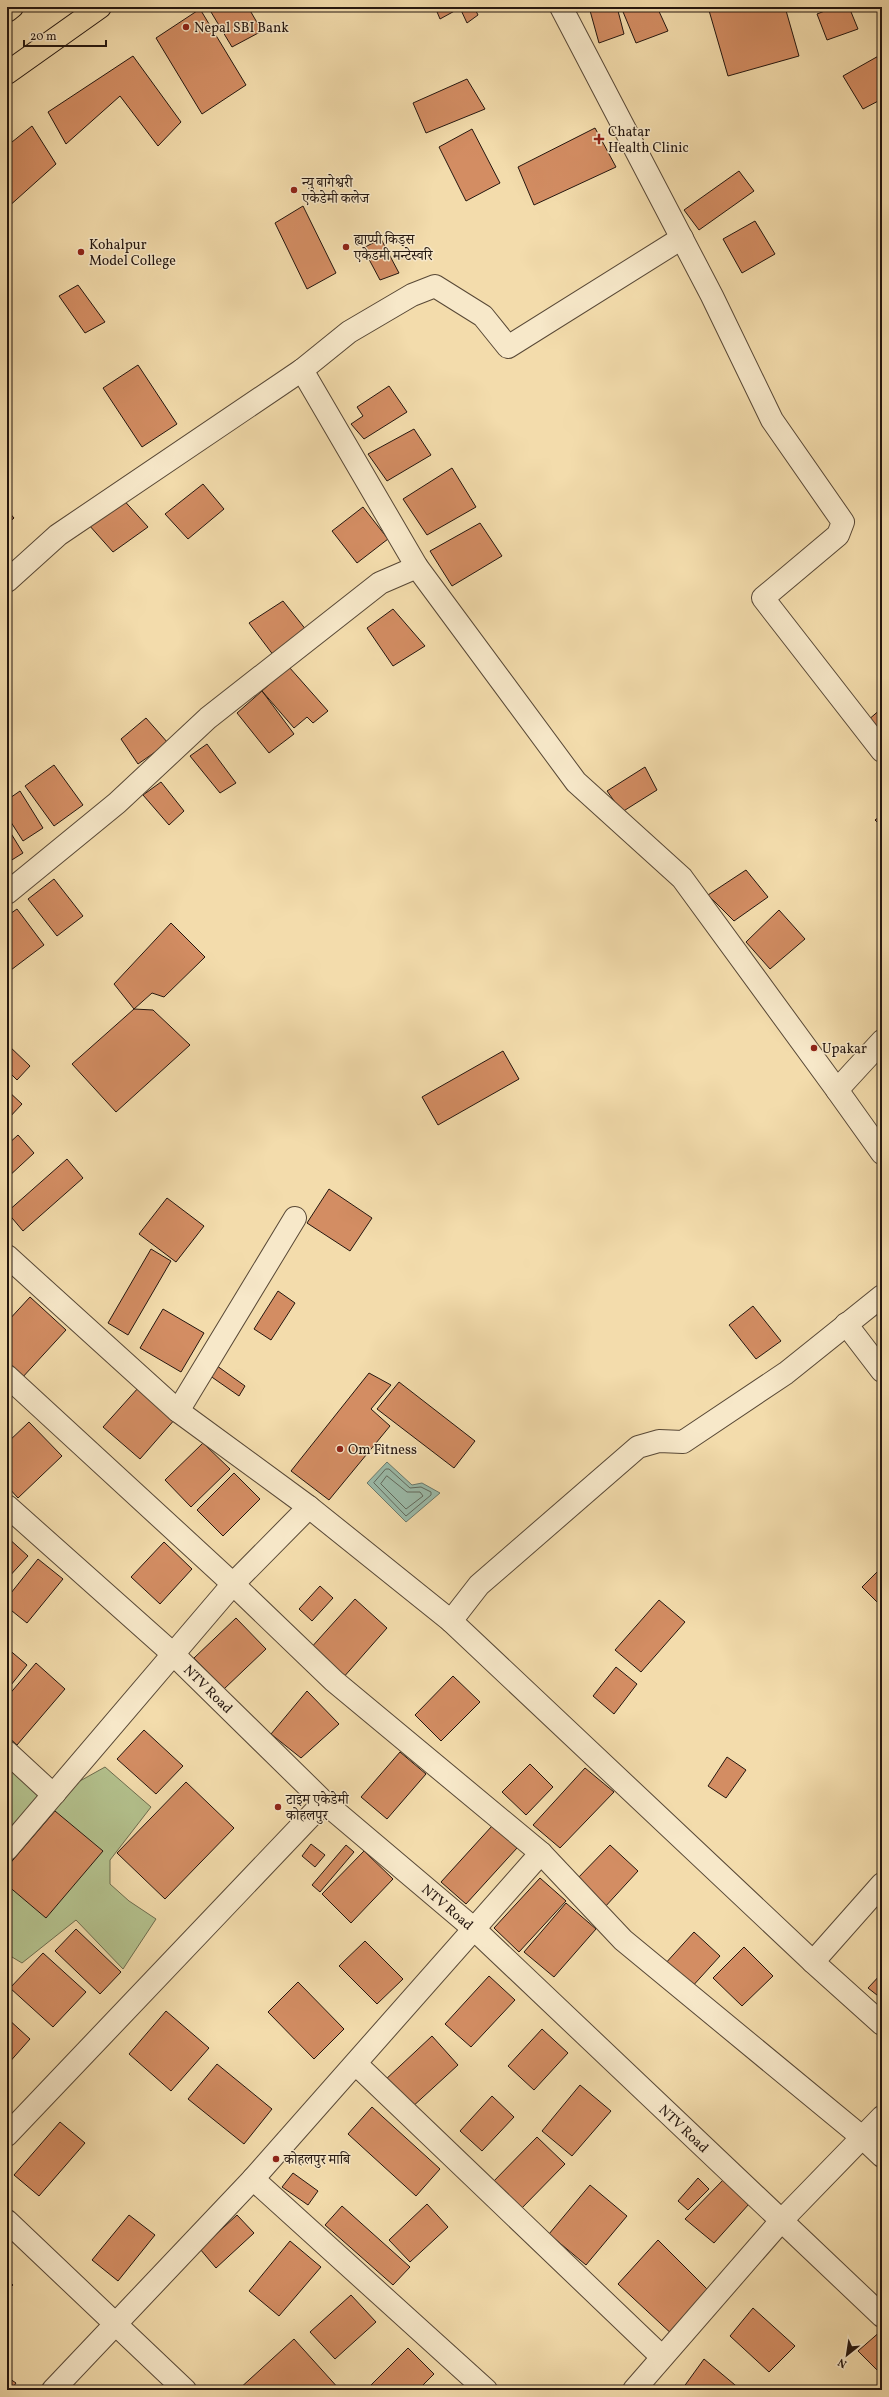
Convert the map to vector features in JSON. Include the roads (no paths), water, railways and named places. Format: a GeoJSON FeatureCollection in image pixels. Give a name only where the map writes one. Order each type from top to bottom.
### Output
{"type":"FeatureCollection","features":[{"type":"Feature","properties":{"kind":"highway"},"geometry":{"type":"LineString","coordinates":[[7,11],[12,7]]}},
{"type":"Feature","properties":{"kind":"highway"},"geometry":{"type":"LineString","coordinates":[[7,73],[100,7]]}},
{"type":"Feature","properties":{"kind":"street"},"geometry":{"type":"LineString","coordinates":[[561,7],[682,238],[772,420],[843,522],[838,535],[763,598],[882,752]]}},
{"type":"Feature","properties":{"kind":"street"},"geometry":{"type":"LineString","coordinates":[[7,581],[58,534],[302,370],[348,332],[412,295],[435,286],[483,316],[508,347],[682,238]]}},
{"type":"Feature","properties":{"kind":"street"},"geometry":{"type":"LineString","coordinates":[[302,370],[417,567],[576,782],[682,878],[882,1153]]}},
{"type":"Feature","properties":{"kind":"street"},"geometry":{"type":"LineString","coordinates":[[7,893],[117,803],[208,718],[380,583],[417,567]]}},
{"type":"Feature","properties":{"kind":"street"},"geometry":{"type":"LineString","coordinates":[[837,1090],[882,1041]]}},
{"type":"Feature","properties":{"kind":"street"},"geometry":{"type":"LineString","coordinates":[[178,1411],[295,1218]]}},
{"type":"Feature","properties":{"kind":"street"},"geometry":{"type":"LineString","coordinates":[[7,1256],[178,1411],[309,1507],[451,1621],[813,1962],[882,2024]]}},
{"type":"Feature","properties":{"kind":"street"},"geometry":{"type":"LineString","coordinates":[[451,1621],[479,1585],[638,1447],[659,1441],[683,1442],[786,1373],[882,1296]]}},
{"type":"Feature","properties":{"kind":"street"},"geometry":{"type":"LineString","coordinates":[[846,1324],[882,1371]]}},
{"type":"Feature","properties":{"kind":"street"},"geometry":{"type":"LineString","coordinates":[[7,1376],[233,1584],[334,1681],[375,1717],[541,1853],[623,1940],[882,2156]]}},
{"type":"Feature","properties":{"kind":"street","name":"NTV Road"},"geometry":{"type":"LineString","coordinates":[[7,1506],[172,1653],[324,1802],[473,1928],[882,2316]]}},
{"type":"Feature","properties":{"kind":"street"},"geometry":{"type":"LineString","coordinates":[[7,1849],[172,1653],[233,1584],[309,1507]]}},
{"type":"Feature","properties":{"kind":"street"},"geometry":{"type":"LineString","coordinates":[[7,1752],[55,1793]]}},
{"type":"Feature","properties":{"kind":"street"},"geometry":{"type":"LineString","coordinates":[[7,2135],[324,1802]]}},
{"type":"Feature","properties":{"kind":"street"},"geometry":{"type":"LineString","coordinates":[[53,2390],[253,2179],[356,2064],[473,1928],[541,1853]]}},
{"type":"Feature","properties":{"kind":"street"},"geometry":{"type":"LineString","coordinates":[[813,1962],[882,1884]]}},
{"type":"Feature","properties":{"kind":"street"},"geometry":{"type":"LineString","coordinates":[[356,2064],[662,2357]]}},
{"type":"Feature","properties":{"kind":"street"},"geometry":{"type":"LineString","coordinates":[[634,2390],[781,2221],[882,2117]]}},
{"type":"Feature","properties":{"kind":"street"},"geometry":{"type":"LineString","coordinates":[[253,2179],[486,2390]]}},
{"type":"Feature","properties":{"kind":"street"},"geometry":{"type":"LineString","coordinates":[[7,2221],[185,2390]]}},
{"type":"Feature","properties":{"kind":"water"},"geometry":{"type":"Polygon","coordinates":[[[387,1462],[412,1485],[422,1483],[440,1493],[406,1522],[367,1483],[387,1462]]]}},
{"type":"Feature","properties":{"kind":"place","name":"Nepal SBI Bank"},"geometry":{"type":"Point","coordinates":[186,27]}},
{"type":"Feature","properties":{"kind":"place","name":"Chatar Health Clinic"},"geometry":{"type":"Point","coordinates":[599,139]}},
{"type":"Feature","properties":{"kind":"place","name":"न्यु बागेश्वरी एकेडेमी कलेज"},"geometry":{"type":"Point","coordinates":[294,190]}},
{"type":"Feature","properties":{"kind":"place","name":"ह्याप्पी किड्स एकेडमी मन्टेस्वरि"},"geometry":{"type":"Point","coordinates":[346,247]}},
{"type":"Feature","properties":{"kind":"place","name":"Kohalpur Model College"},"geometry":{"type":"Point","coordinates":[81,252]}},
{"type":"Feature","properties":{"kind":"place","name":"Upakar"},"geometry":{"type":"Point","coordinates":[814,1048]}},
{"type":"Feature","properties":{"kind":"place","name":"Om Fitness"},"geometry":{"type":"Point","coordinates":[340,1449]}},
{"type":"Feature","properties":{"kind":"place","name":"टाइम एकेडेमी कोहलपुर"},"geometry":{"type":"Point","coordinates":[278,1807]}},
{"type":"Feature","properties":{"kind":"place","name":"कोहलपुर माबि"},"geometry":{"type":"Point","coordinates":[276,2159]}}]}
